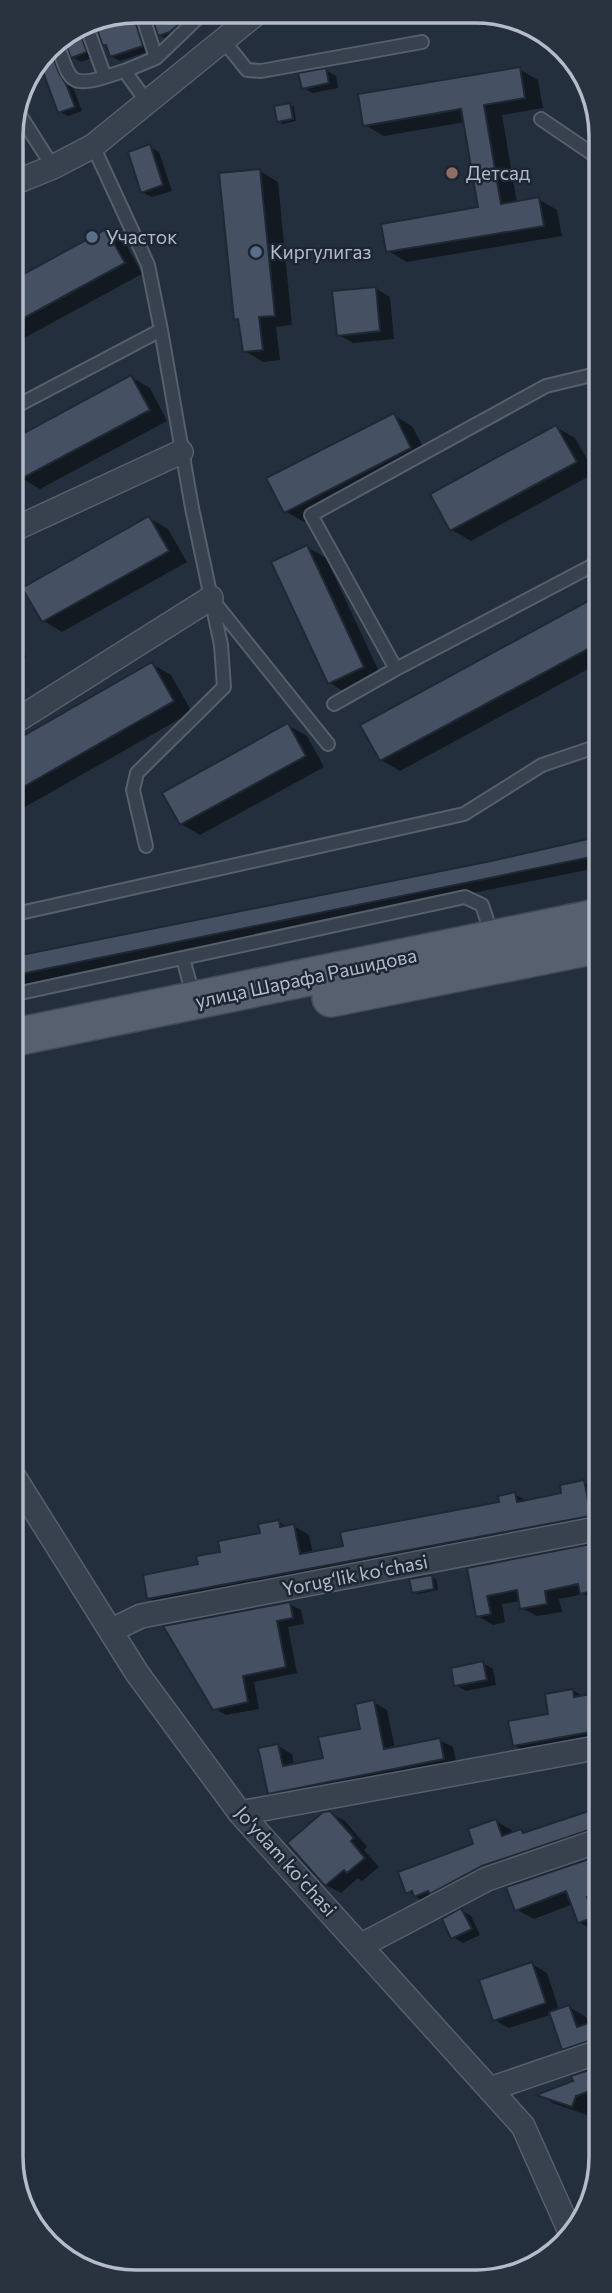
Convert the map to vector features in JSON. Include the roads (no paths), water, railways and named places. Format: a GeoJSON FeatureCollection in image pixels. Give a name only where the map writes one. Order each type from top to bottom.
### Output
{"type":"FeatureCollection","features":[{"type":"Feature","properties":{"kind":"main road","name":"улица Шарафа Рашидова"},"geometry":{"type":"LineString","coordinates":[[23,1036],[194,1001],[510,945],[589,921]]}},
{"type":"Feature","properties":{"kind":"main road"},"geometry":{"type":"LineString","coordinates":[[23,1060],[510,945],[589,944]]}},
{"type":"Feature","properties":{"kind":"street"},"geometry":{"type":"LineString","coordinates":[[23,179],[93,146],[244,23]]}},
{"type":"Feature","properties":{"kind":"street"},"geometry":{"type":"LineString","coordinates":[[23,525],[181,452]]}},
{"type":"Feature","properties":{"kind":"street"},"geometry":{"type":"LineString","coordinates":[[23,716],[211,598]]}},
{"type":"Feature","properties":{"kind":"street","name":"Jo'ydam ko'chasi"},"geometry":{"type":"LineString","coordinates":[[23,1491],[137,1673],[240,1812],[523,2126],[567,2224]]}},
{"type":"Feature","properties":{"kind":"street","name":"Yorugʻlik koʻchasi"},"geometry":{"type":"LineString","coordinates":[[111,1630],[141,1616],[589,1530]]}},
{"type":"Feature","properties":{"kind":"street"},"geometry":{"type":"LineString","coordinates":[[240,1812],[589,1749]]}},
{"type":"Feature","properties":{"kind":"street"},"geometry":{"type":"LineString","coordinates":[[362,1945],[487,1879],[589,1844]]}},
{"type":"Feature","properties":{"kind":"street"},"geometry":{"type":"LineString","coordinates":[[490,2089],[589,2055]]}},
{"type":"Feature","properties":{"kind":"lane"},"geometry":{"type":"LineString","coordinates":[[145,23],[156,58]]}},
{"type":"Feature","properties":{"kind":"lane"},"geometry":{"type":"LineString","coordinates":[[60,52],[70,76],[77,82],[87,83],[156,58],[192,23]]}},
{"type":"Feature","properties":{"kind":"lane"},"geometry":{"type":"LineString","coordinates":[[89,34],[105,77]]}},
{"type":"Feature","properties":{"kind":"lane"},"geometry":{"type":"LineString","coordinates":[[223,40],[247,70],[261,71],[422,42]]}},
{"type":"Feature","properties":{"kind":"lane"},"geometry":{"type":"LineString","coordinates":[[127,70],[147,102]]}},
{"type":"Feature","properties":{"kind":"lane"},"geometry":{"type":"LineString","coordinates":[[541,119],[589,152]]}},
{"type":"Feature","properties":{"kind":"lane"},"geometry":{"type":"LineString","coordinates":[[24,123],[53,167]]}},
{"type":"Feature","properties":{"kind":"lane"},"geometry":{"type":"LineString","coordinates":[[93,146],[148,265],[181,452],[221,645],[224,687],[137,773],[133,790],[146,846]]}},
{"type":"Feature","properties":{"kind":"lane"},"geometry":{"type":"LineString","coordinates":[[23,402],[161,330]]}},
{"type":"Feature","properties":{"kind":"lane"},"geometry":{"type":"LineString","coordinates":[[396,669],[311,515],[546,386],[589,376]]}},
{"type":"Feature","properties":{"kind":"lane"},"geometry":{"type":"LineString","coordinates":[[334,704],[589,567]]}},
{"type":"Feature","properties":{"kind":"lane"},"geometry":{"type":"LineString","coordinates":[[211,598],[328,744]]}},
{"type":"Feature","properties":{"kind":"lane"},"geometry":{"type":"LineString","coordinates":[[23,912],[464,814],[542,765],[589,749]]}},
{"type":"Feature","properties":{"kind":"lane"},"geometry":{"type":"LineString","coordinates":[[23,992],[465,897],[482,905],[510,945]]}},
{"type":"Feature","properties":{"kind":"lane"},"geometry":{"type":"LineString","coordinates":[[184,958],[194,1001]]}},
{"type":"Feature","properties":{"kind":"place","name":"Детсад"},"geometry":{"type":"Point","coordinates":[452,173]}},
{"type":"Feature","properties":{"kind":"place","name":"Участок"},"geometry":{"type":"Point","coordinates":[92,237]}},
{"type":"Feature","properties":{"kind":"place","name":"Киргулигаз"},"geometry":{"type":"Point","coordinates":[256,252]}}]}
